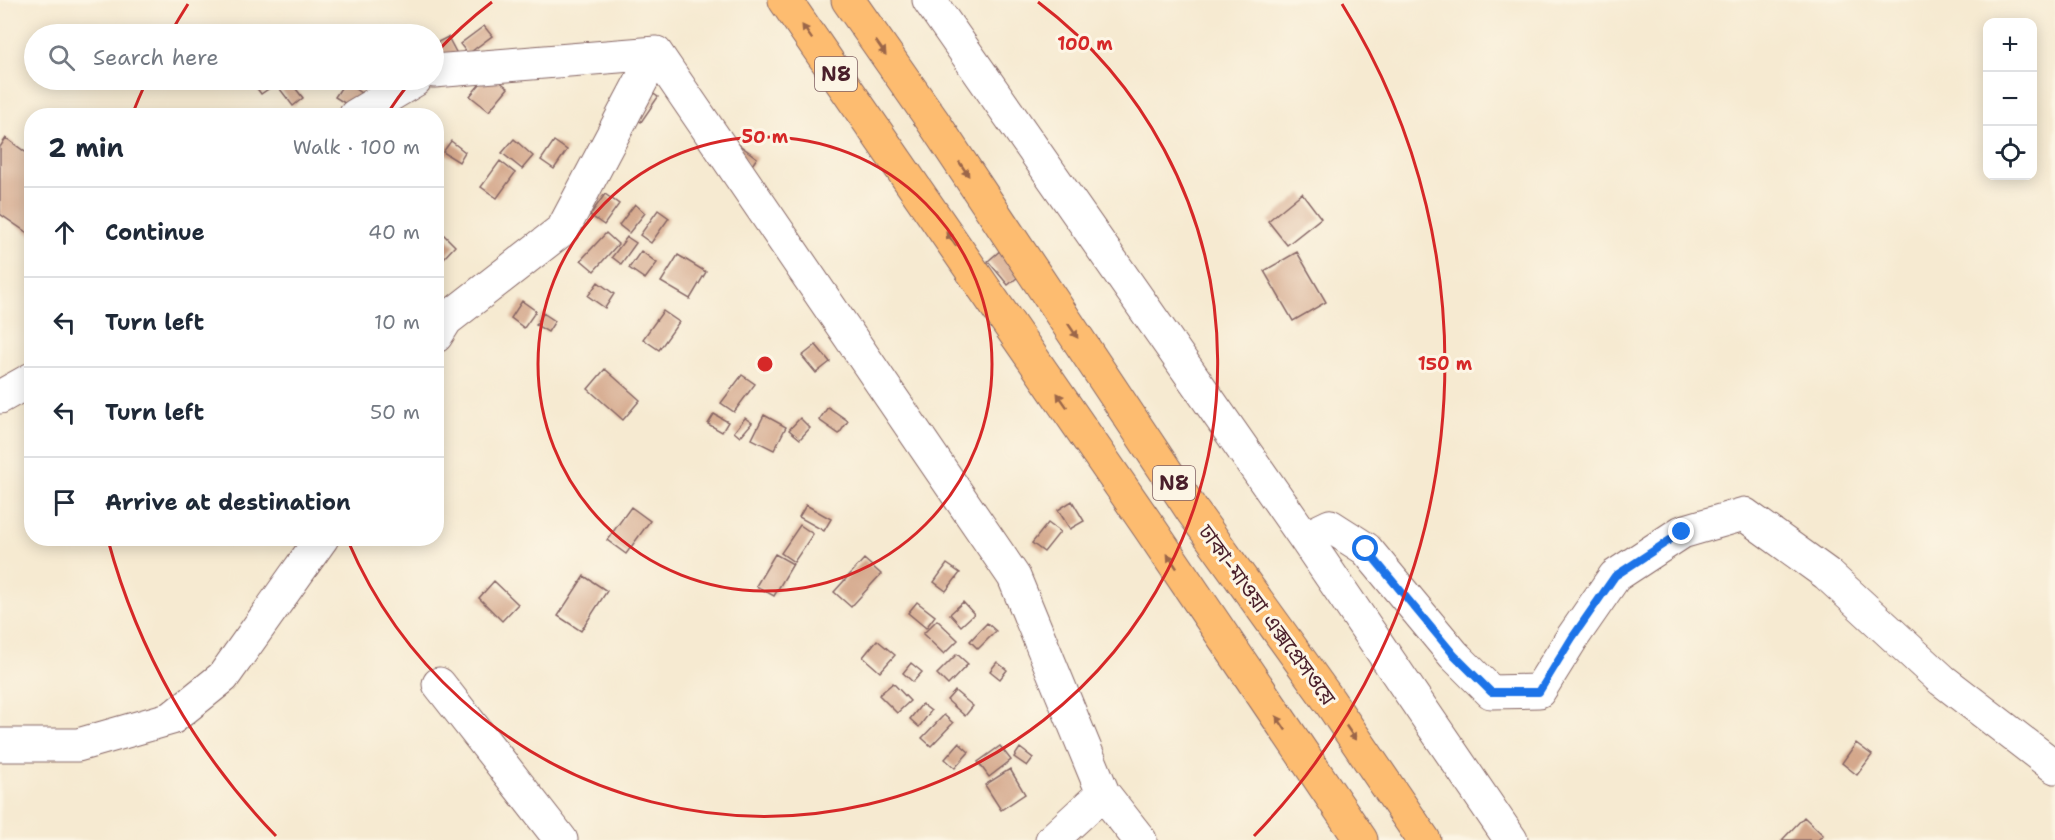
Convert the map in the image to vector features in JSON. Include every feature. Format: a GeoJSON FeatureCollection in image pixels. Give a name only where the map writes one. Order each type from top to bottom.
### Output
{"type":"FeatureCollection","features":[{"type":"Feature","properties":{"kind":"highway","name":"N8"},"geometry":{"type":"LineString","coordinates":[[785,0],[1149,527],[1361,840]]}},
{"type":"Feature","properties":{"kind":"highway","name":"ঢাকা-মাওয়া এক্সপ্রেসওয়ে"},"geometry":{"type":"LineString","coordinates":[[848,0],[932,120],[1193,512],[1330,702],[1424,840]]}},
{"type":"Feature","properties":{"kind":"street"},"geometry":{"type":"LineString","coordinates":[[929,0],[1305,538],[1511,840]]}},
{"type":"Feature","properties":{"kind":"street"},"geometry":{"type":"LineString","coordinates":[[444,70],[656,53]]}},
{"type":"Feature","properties":{"kind":"street"},"geometry":{"type":"LineString","coordinates":[[444,323],[563,229],[656,53]]}},
{"type":"Feature","properties":{"kind":"street"},"geometry":{"type":"LineString","coordinates":[[656,53],[1014,577],[1103,793],[1140,840]]}},
{"type":"Feature","properties":{"kind":"street"},"geometry":{"type":"LineString","coordinates":[[368,108],[398,90]]}},
{"type":"Feature","properties":{"kind":"street"},"geometry":{"type":"LineString","coordinates":[[0,397],[24,384]]}},
{"type":"Feature","properties":{"kind":"street"},"geometry":{"type":"LineString","coordinates":[[1305,538],[1330,526],[1366,549],[1454,655],[1491,692],[1539,692],[1572,638],[1615,576],[1682,532],[1744,514],[1827,574],[1942,680],[2055,766]]}},
{"type":"Feature","properties":{"kind":"street"},"geometry":{"type":"LineString","coordinates":[[0,745],[78,745],[172,718],[223,678],[316,546]]}},
{"type":"Feature","properties":{"kind":"street"},"geometry":{"type":"LineString","coordinates":[[439,684],[561,840]]}},
{"type":"Feature","properties":{"kind":"street"},"geometry":{"type":"LineString","coordinates":[[1052,840],[1103,793]]}},
{"type":"Feature","properties":{"kind":"building"},"geometry":{"type":"Polygon","coordinates":[[[484,26],[492,36],[468,54],[460,44],[484,26]]]}},
{"type":"Feature","properties":{"kind":"building"},"geometry":{"type":"Polygon","coordinates":[[[448,37],[457,54],[444,61],[444,39],[448,37]]]}},
{"type":"Feature","properties":{"kind":"building"},"geometry":{"type":"Polygon","coordinates":[[[489,73],[508,88],[489,111],[470,96],[489,73]]]}},
{"type":"Feature","properties":{"kind":"building"},"geometry":{"type":"Polygon","coordinates":[[[643,87],[658,97],[641,122],[627,112],[643,87]]]}},
{"type":"Feature","properties":{"kind":"building"},"geometry":{"type":"Polygon","coordinates":[[[281,90],[297,90],[303,98],[293,106],[281,90]]]}},
{"type":"Feature","properties":{"kind":"building"},"geometry":{"type":"Polygon","coordinates":[[[340,90],[356,90],[368,98],[362,108],[353,108],[335,97],[340,90]]]}},
{"type":"Feature","properties":{"kind":"building"},"geometry":{"type":"Polygon","coordinates":[[[6,138],[24,151],[24,230],[0,214],[0,147],[6,138]]]}},
{"type":"Feature","properties":{"kind":"building"},"geometry":{"type":"Polygon","coordinates":[[[730,138],[757,158],[750,168],[730,138]]]}},
{"type":"Feature","properties":{"kind":"building"},"geometry":{"type":"Polygon","coordinates":[[[514,139],[533,156],[522,169],[502,153],[514,139]]]}},
{"type":"Feature","properties":{"kind":"building"},"geometry":{"type":"Polygon","coordinates":[[[451,141],[465,152],[459,162],[444,151],[451,141]]]}},
{"type":"Feature","properties":{"kind":"building"},"geometry":{"type":"Polygon","coordinates":[[[554,141],[567,150],[554,169],[541,160],[554,141]]]}},
{"type":"Feature","properties":{"kind":"building"},"geometry":{"type":"Polygon","coordinates":[[[500,161],[515,173],[497,198],[481,187],[500,161]]]}},
{"type":"Feature","properties":{"kind":"building"},"geometry":{"type":"Polygon","coordinates":[[[1302,193],[1321,218],[1287,245],[1268,221],[1302,193]]]}},
{"type":"Feature","properties":{"kind":"building"},"geometry":{"type":"Polygon","coordinates":[[[605,194],[619,204],[604,225],[590,215],[605,194]]]}},
{"type":"Feature","properties":{"kind":"building"},"geometry":{"type":"Polygon","coordinates":[[[635,204],[645,213],[629,233],[619,225],[635,204]]]}},
{"type":"Feature","properties":{"kind":"building"},"geometry":{"type":"Polygon","coordinates":[[[658,210],[669,218],[651,243],[640,235],[658,210]]]}},
{"type":"Feature","properties":{"kind":"building"},"geometry":{"type":"Polygon","coordinates":[[[606,233],[618,244],[594,271],[581,260],[606,233]]]}},
{"type":"Feature","properties":{"kind":"building"},"geometry":{"type":"Polygon","coordinates":[[[444,235],[455,246],[444,258],[444,235]]]}},
{"type":"Feature","properties":{"kind":"building"},"geometry":{"type":"Polygon","coordinates":[[[627,237],[636,243],[621,264],[612,257],[627,237]]]}},
{"type":"Feature","properties":{"kind":"building"},"geometry":{"type":"Polygon","coordinates":[[[1008,244],[1028,269],[1008,285],[988,261],[1008,244]]]}},
{"type":"Feature","properties":{"kind":"building"},"geometry":{"type":"Polygon","coordinates":[[[641,251],[657,263],[645,279],[629,268],[641,251]]]}},
{"type":"Feature","properties":{"kind":"building"},"geometry":{"type":"Polygon","coordinates":[[[1297,252],[1326,302],[1293,321],[1264,271],[1297,252]]]}},
{"type":"Feature","properties":{"kind":"building"},"geometry":{"type":"Polygon","coordinates":[[[678,255],[706,272],[690,299],[661,282],[678,255]]]}},
{"type":"Feature","properties":{"kind":"building"},"geometry":{"type":"Polygon","coordinates":[[[598,282],[614,294],[605,308],[588,296],[598,282]]]}},
{"type":"Feature","properties":{"kind":"building"},"geometry":{"type":"Polygon","coordinates":[[[522,301],[536,311],[524,328],[511,318],[522,301]]]}},
{"type":"Feature","properties":{"kind":"building"},"geometry":{"type":"Polygon","coordinates":[[[663,311],[679,322],[659,350],[643,339],[663,311]]]}},
{"type":"Feature","properties":{"kind":"building"},"geometry":{"type":"Polygon","coordinates":[[[543,313],[555,321],[548,332],[536,325],[543,313]]]}},
{"type":"Feature","properties":{"kind":"building"},"geometry":{"type":"Polygon","coordinates":[[[816,345],[830,362],[816,373],[802,356],[816,345]]]}},
{"type":"Feature","properties":{"kind":"building"},"geometry":{"type":"Polygon","coordinates":[[[605,369],[640,400],[623,420],[588,389],[605,369]]]}},
{"type":"Feature","properties":{"kind":"building"},"geometry":{"type":"Polygon","coordinates":[[[742,375],[755,384],[734,412],[721,403],[742,375]]]}},
{"type":"Feature","properties":{"kind":"building"},"geometry":{"type":"Polygon","coordinates":[[[828,407],[848,421],[839,434],[819,420],[828,407]]]}},
{"type":"Feature","properties":{"kind":"building"},"geometry":{"type":"Polygon","coordinates":[[[714,414],[728,422],[722,432],[708,424],[714,414]]]}},
{"type":"Feature","properties":{"kind":"building"},"geometry":{"type":"Polygon","coordinates":[[[764,415],[786,427],[774,450],[752,439],[764,415]]]}},
{"type":"Feature","properties":{"kind":"building"},"geometry":{"type":"Polygon","coordinates":[[[745,418],[752,423],[740,437],[734,432],[745,418]]]}},
{"type":"Feature","properties":{"kind":"building"},"geometry":{"type":"Polygon","coordinates":[[[800,418],[810,428],[800,439],[789,430],[800,418]]]}},
{"type":"Feature","properties":{"kind":"building"},"geometry":{"type":"Polygon","coordinates":[[[1072,501],[1084,521],[1070,529],[1058,510],[1072,501]]]}},
{"type":"Feature","properties":{"kind":"building"},"geometry":{"type":"Polygon","coordinates":[[[806,505],[831,519],[824,531],[799,517],[806,505]]]}},
{"type":"Feature","properties":{"kind":"building"},"geometry":{"type":"Polygon","coordinates":[[[631,507],[650,521],[626,554],[607,540],[631,507]]]}},
{"type":"Feature","properties":{"kind":"building"},"geometry":{"type":"Polygon","coordinates":[[[1048,523],[1060,532],[1044,552],[1032,543],[1048,523]]]}},
{"type":"Feature","properties":{"kind":"building"},"geometry":{"type":"Polygon","coordinates":[[[800,525],[813,534],[794,562],[781,553],[800,525]]]}},
{"type":"Feature","properties":{"kind":"building"},"geometry":{"type":"Polygon","coordinates":[[[775,554],[793,564],[774,596],[756,586],[775,554]]]}},
{"type":"Feature","properties":{"kind":"building"},"geometry":{"type":"Polygon","coordinates":[[[864,559],[881,574],[851,607],[834,592],[864,559]]]}},
{"type":"Feature","properties":{"kind":"building"},"geometry":{"type":"Polygon","coordinates":[[[947,564],[960,573],[946,591],[934,582],[947,564]]]}},
{"type":"Feature","properties":{"kind":"building"},"geometry":{"type":"Polygon","coordinates":[[[584,576],[607,591],[581,631],[558,616],[584,576]]]}},
{"type":"Feature","properties":{"kind":"building"},"geometry":{"type":"Polygon","coordinates":[[[494,581],[518,604],[502,621],[479,598],[494,581]]]}},
{"type":"Feature","properties":{"kind":"building"},"geometry":{"type":"Polygon","coordinates":[[[917,602],[935,616],[926,628],[908,613],[917,602]]]}},
{"type":"Feature","properties":{"kind":"building"},"geometry":{"type":"Polygon","coordinates":[[[963,602],[974,614],[961,626],[950,614],[963,602]]]}},
{"type":"Feature","properties":{"kind":"building"},"geometry":{"type":"Polygon","coordinates":[[[937,620],[958,640],[944,654],[923,634],[937,620]]]}},
{"type":"Feature","properties":{"kind":"building"},"geometry":{"type":"Polygon","coordinates":[[[987,623],[996,631],[978,649],[970,641],[987,623]]]}},
{"type":"Feature","properties":{"kind":"building"},"geometry":{"type":"Polygon","coordinates":[[[877,640],[895,655],[880,672],[863,657],[877,640]]]}},
{"type":"Feature","properties":{"kind":"building"},"geometry":{"type":"Polygon","coordinates":[[[957,654],[968,664],[948,685],[937,674],[957,654]]]}},
{"type":"Feature","properties":{"kind":"building"},"geometry":{"type":"Polygon","coordinates":[[[997,662],[1007,670],[1000,679],[990,671],[997,662]]]}},
{"type":"Feature","properties":{"kind":"building"},"geometry":{"type":"Polygon","coordinates":[[[911,663],[922,672],[913,682],[903,673],[911,663]]]}},
{"type":"Feature","properties":{"kind":"building"},"geometry":{"type":"Polygon","coordinates":[[[893,683],[910,701],[897,713],[879,695],[893,683]]]}},
{"type":"Feature","properties":{"kind":"building"},"geometry":{"type":"Polygon","coordinates":[[[955,691],[973,706],[965,716],[947,700],[955,691]]]}},
{"type":"Feature","properties":{"kind":"building"},"geometry":{"type":"Polygon","coordinates":[[[922,704],[931,711],[919,727],[910,719],[922,704]]]}},
{"type":"Feature","properties":{"kind":"building"},"geometry":{"type":"Polygon","coordinates":[[[944,715],[953,723],[931,746],[922,738],[944,715]]]}},
{"type":"Feature","properties":{"kind":"building"},"geometry":{"type":"Polygon","coordinates":[[[959,743],[969,752],[955,768],[945,759],[959,743]]]}},
{"type":"Feature","properties":{"kind":"building"},"geometry":{"type":"Polygon","coordinates":[[[1856,743],[1872,755],[1857,775],[1842,763],[1856,743]]]}},
{"type":"Feature","properties":{"kind":"building"},"geometry":{"type":"Polygon","coordinates":[[[1000,746],[1011,760],[989,777],[978,762],[1000,746]]]}},
{"type":"Feature","properties":{"kind":"building"},"geometry":{"type":"Polygon","coordinates":[[[1020,748],[1033,758],[1027,766],[1014,757],[1020,748]]]}},
{"type":"Feature","properties":{"kind":"building"},"geometry":{"type":"Polygon","coordinates":[[[1010,769],[1025,794],[1001,810],[985,785],[1010,769]]]}},
{"type":"Feature","properties":{"kind":"building"},"geometry":{"type":"Polygon","coordinates":[[[1804,817],[1823,835],[1818,840],[1782,840],[1804,817]]]}},
{"type":"Feature","properties":{"kind":"route"},"geometry":{"type":"LineString","coordinates":[[1366,549],[1454,655],[1491,692],[1539,692],[1572,638],[1615,576],[1682,532]]}}]}
